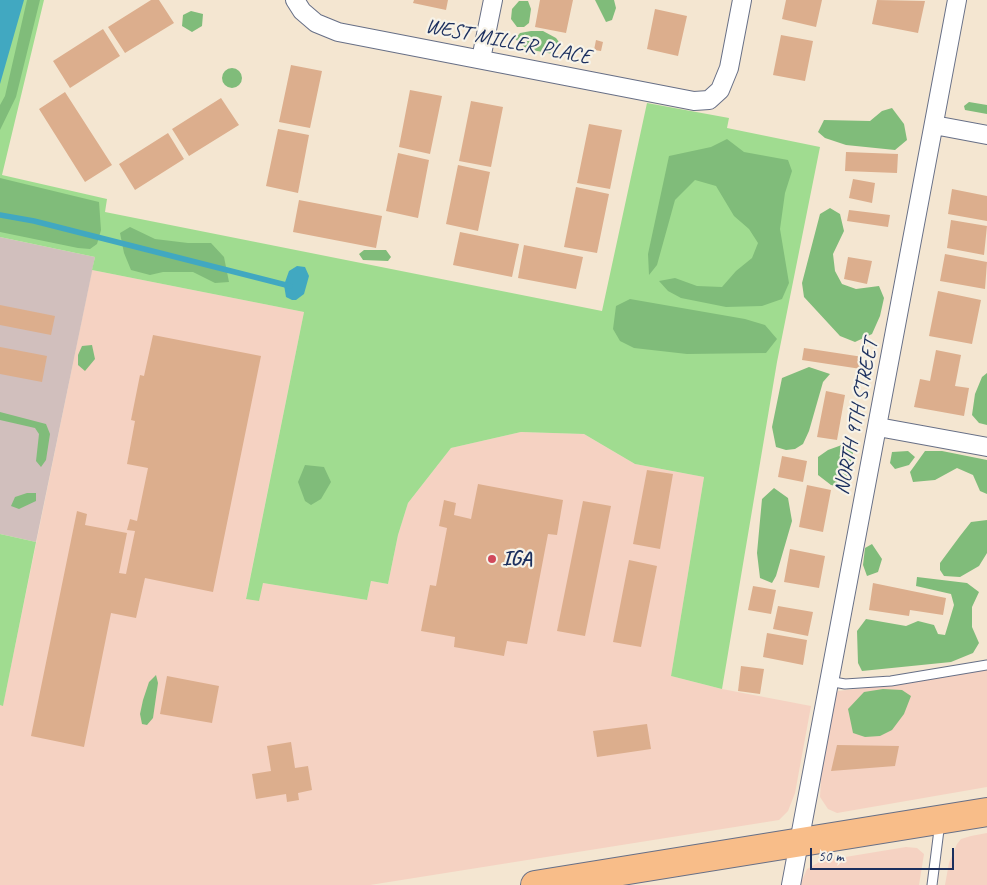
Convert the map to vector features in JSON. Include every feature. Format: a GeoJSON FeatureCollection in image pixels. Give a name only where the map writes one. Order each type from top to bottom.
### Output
{"type":"FeatureCollection","features":[{"type":"Feature","properties":{"kind":"main road"},"geometry":{"type":"LineString","coordinates":[[535,885],[987,812]]}},
{"type":"Feature","properties":{"kind":"street","name":"WEST MILLER PLACE"},"geometry":{"type":"LineString","coordinates":[[294,0],[302,11],[316,23],[338,32],[694,101],[709,100],[720,90],[729,68],[742,0]]}},
{"type":"Feature","properties":{"kind":"street"},"geometry":{"type":"LineString","coordinates":[[481,60],[492,0]]}},
{"type":"Feature","properties":{"kind":"street","name":"NORTH 9TH STREET"},"geometry":{"type":"LineString","coordinates":[[791,885],[958,0]]}},
{"type":"Feature","properties":{"kind":"street"},"geometry":{"type":"LineString","coordinates":[[934,125],[987,136]]}},
{"type":"Feature","properties":{"kind":"street"},"geometry":{"type":"LineString","coordinates":[[878,427],[987,447]]}},
{"type":"Feature","properties":{"kind":"lane"},"geometry":{"type":"LineString","coordinates":[[828,681],[845,684],[891,681],[987,665]]}},
{"type":"Feature","properties":{"kind":"lane"},"geometry":{"type":"LineString","coordinates":[[932,885],[940,819]]}},
{"type":"Feature","properties":{"kind":"shaded area"},"geometry":{"type":"Polygon","coordinates":[[[0,237],[95,257],[36,542],[0,534],[0,237]]]}},
{"type":"Feature","properties":{"kind":"shaded area"},"geometry":{"type":"Polygon","coordinates":[[[92,270],[304,312],[246,598],[263,583],[367,600],[371,581],[388,584],[398,535],[408,503],[451,448],[521,432],[584,434],[635,464],[704,477],[671,676],[722,689],[811,706],[795,793],[788,811],[779,820],[370,885],[0,885],[0,705],[3,705],[92,270]]]}},
{"type":"Feature","properties":{"kind":"shaded area"},"geometry":{"type":"Polygon","coordinates":[[[987,669],[987,787],[837,813],[828,809],[820,797],[822,762],[835,694],[838,691],[893,685],[987,669]]]}},
{"type":"Feature","properties":{"kind":"shaded area"},"geometry":{"type":"Polygon","coordinates":[[[987,833],[987,885],[945,885],[949,863],[961,839],[987,833]]]}},
{"type":"Feature","properties":{"kind":"shaded area"},"geometry":{"type":"Polygon","coordinates":[[[906,847],[917,848],[924,854],[919,885],[800,885],[807,869],[821,861],[906,847]]]}},
{"type":"Feature","properties":{"kind":"green space"},"geometry":{"type":"Polygon","coordinates":[[[0,0],[44,0],[2,175],[107,199],[105,212],[602,311],[647,103],[729,118],[727,128],[820,147],[777,362],[722,689],[671,676],[704,477],[635,464],[584,434],[521,432],[451,448],[408,503],[398,535],[388,584],[371,581],[367,600],[263,583],[259,601],[246,599],[304,312],[92,270],[95,257],[0,237],[0,0]]]}},
{"type":"Feature","properties":{"kind":"green space"},"geometry":{"type":"Polygon","coordinates":[[[27,0],[40,0],[16,97],[0,130],[0,105],[5,96],[27,0]]]}},
{"type":"Feature","properties":{"kind":"green space"},"geometry":{"type":"Polygon","coordinates":[[[595,0],[614,0],[616,8],[612,20],[606,22],[595,0]]]}},
{"type":"Feature","properties":{"kind":"green space"},"geometry":{"type":"Polygon","coordinates":[[[519,1],[528,1],[531,9],[529,23],[524,27],[517,27],[511,19],[512,9],[519,1]]]}},
{"type":"Feature","properties":{"kind":"green space"},"geometry":{"type":"Polygon","coordinates":[[[191,11],[203,14],[202,26],[192,32],[182,26],[183,15],[191,11]]]}},
{"type":"Feature","properties":{"kind":"green space"},"geometry":{"type":"Polygon","coordinates":[[[543,31],[556,38],[562,46],[553,54],[527,49],[515,39],[520,33],[543,31]]]}},
{"type":"Feature","properties":{"kind":"green space"},"geometry":{"type":"Polygon","coordinates":[[[228,68],[236,68],[242,74],[242,82],[236,88],[228,88],[222,82],[222,74],[228,68]]]}},
{"type":"Feature","properties":{"kind":"green space"},"geometry":{"type":"Polygon","coordinates":[[[969,102],[987,105],[987,114],[965,110],[964,106],[969,102]]]}},
{"type":"Feature","properties":{"kind":"green space"},"geometry":{"type":"Polygon","coordinates":[[[892,108],[904,124],[907,140],[895,150],[846,145],[825,138],[818,132],[824,120],[870,121],[882,111],[892,108]]]}},
{"type":"Feature","properties":{"kind":"green space"},"geometry":{"type":"Polygon","coordinates":[[[727,139],[744,152],[788,160],[792,171],[785,193],[780,229],[789,283],[782,299],[762,306],[726,307],[681,298],[668,291],[659,281],[675,278],[697,286],[722,287],[736,271],[752,258],[758,243],[749,229],[734,216],[716,186],[695,180],[675,200],[657,265],[649,275],[648,254],[669,156],[711,147],[727,139]]]}},
{"type":"Feature","properties":{"kind":"green space"},"geometry":{"type":"Polygon","coordinates":[[[0,178],[99,202],[101,230],[97,244],[90,249],[78,248],[0,232],[0,178]]]}},
{"type":"Feature","properties":{"kind":"green space"},"geometry":{"type":"Polygon","coordinates":[[[830,208],[840,214],[844,231],[833,254],[835,271],[842,284],[856,289],[879,286],[884,298],[880,316],[872,334],[855,342],[840,336],[804,297],[802,283],[820,214],[830,208]]]}},
{"type":"Feature","properties":{"kind":"green space"},"geometry":{"type":"Polygon","coordinates":[[[130,227],[155,239],[188,243],[211,243],[224,257],[229,282],[215,283],[193,272],[163,272],[150,275],[131,270],[124,253],[120,233],[130,227]]]}},
{"type":"Feature","properties":{"kind":"green space"},"geometry":{"type":"Polygon","coordinates":[[[364,250],[386,250],[391,257],[388,261],[363,260],[359,254],[364,250]]]}},
{"type":"Feature","properties":{"kind":"green space"},"geometry":{"type":"Polygon","coordinates":[[[630,299],[745,319],[765,325],[777,339],[766,353],[687,354],[634,348],[620,341],[613,329],[616,306],[630,299]]]}},
{"type":"Feature","properties":{"kind":"green space"},"geometry":{"type":"Polygon","coordinates":[[[92,345],[95,359],[85,371],[78,365],[78,355],[82,346],[92,345]]]}},
{"type":"Feature","properties":{"kind":"green space"},"geometry":{"type":"Polygon","coordinates":[[[809,367],[830,374],[823,382],[809,431],[803,444],[795,449],[786,450],[776,447],[772,427],[782,378],[809,367]]]}},
{"type":"Feature","properties":{"kind":"green space"},"geometry":{"type":"Polygon","coordinates":[[[987,373],[987,425],[979,423],[972,415],[975,394],[982,377],[987,373]]]}},
{"type":"Feature","properties":{"kind":"green space"},"geometry":{"type":"Polygon","coordinates":[[[0,412],[46,424],[50,434],[46,460],[41,467],[36,461],[39,434],[35,428],[0,420],[0,412]]]}},
{"type":"Feature","properties":{"kind":"green space"},"geometry":{"type":"Polygon","coordinates":[[[850,442],[853,453],[850,476],[841,487],[831,485],[818,475],[818,457],[828,450],[850,442]]]}},
{"type":"Feature","properties":{"kind":"green space"},"geometry":{"type":"Polygon","coordinates":[[[908,451],[915,457],[909,465],[895,469],[890,463],[892,452],[908,451]]]}},
{"type":"Feature","properties":{"kind":"green space"},"geometry":{"type":"Polygon","coordinates":[[[925,451],[942,451],[987,460],[987,494],[980,491],[973,475],[957,468],[935,480],[913,482],[910,472],[925,451]]]}},
{"type":"Feature","properties":{"kind":"green space"},"geometry":{"type":"Polygon","coordinates":[[[305,465],[324,467],[331,482],[321,499],[311,505],[305,501],[298,482],[305,465]]]}},
{"type":"Feature","properties":{"kind":"green space"},"geometry":{"type":"Polygon","coordinates":[[[774,488],[788,498],[792,521],[776,576],[772,583],[760,578],[757,553],[762,499],[774,488]]]}},
{"type":"Feature","properties":{"kind":"green space"},"geometry":{"type":"Polygon","coordinates":[[[27,493],[36,493],[36,501],[19,509],[11,506],[15,497],[27,493]]]}},
{"type":"Feature","properties":{"kind":"green space"},"geometry":{"type":"Polygon","coordinates":[[[987,520],[987,553],[979,566],[960,577],[944,576],[940,570],[940,563],[960,536],[971,522],[987,520]]]}},
{"type":"Feature","properties":{"kind":"green space"},"geometry":{"type":"Polygon","coordinates":[[[0,534],[36,542],[3,706],[0,705],[0,534]]]}},
{"type":"Feature","properties":{"kind":"green space"},"geometry":{"type":"Polygon","coordinates":[[[872,544],[882,559],[878,572],[867,576],[863,565],[865,548],[872,544]]]}},
{"type":"Feature","properties":{"kind":"green space"},"geometry":{"type":"Polygon","coordinates":[[[917,577],[967,583],[979,592],[972,607],[972,627],[979,643],[973,653],[951,662],[862,671],[858,663],[857,631],[866,619],[906,626],[918,621],[934,625],[938,634],[945,635],[954,605],[951,594],[916,586],[917,577]]]}},
{"type":"Feature","properties":{"kind":"green space"},"geometry":{"type":"Polygon","coordinates":[[[156,675],[158,683],[153,718],[147,725],[142,724],[140,714],[143,700],[149,682],[156,675]]]}},
{"type":"Feature","properties":{"kind":"green space"},"geometry":{"type":"Polygon","coordinates":[[[883,689],[902,690],[911,696],[904,714],[892,730],[880,736],[865,737],[853,733],[848,709],[864,692],[883,689]]]}},
{"type":"Feature","properties":{"kind":"water"},"geometry":{"type":"Polygon","coordinates":[[[0,0],[24,0],[0,84],[0,0]]]}},
{"type":"Feature","properties":{"kind":"water"},"geometry":{"type":"Polygon","coordinates":[[[297,266],[305,267],[309,276],[304,294],[296,300],[292,300],[286,297],[284,285],[289,271],[297,266]]]}},
{"type":"Feature","properties":{"kind":"building"},"geometry":{"type":"Polygon","coordinates":[[[151,0],[159,0],[174,23],[125,53],[108,27],[151,0]]]}},
{"type":"Feature","properties":{"kind":"building"},"geometry":{"type":"Polygon","coordinates":[[[414,0],[448,0],[446,10],[413,3],[414,0]]]}},
{"type":"Feature","properties":{"kind":"building"},"geometry":{"type":"Polygon","coordinates":[[[540,0],[573,0],[566,33],[535,27],[540,0]]]}},
{"type":"Feature","properties":{"kind":"building"},"geometry":{"type":"Polygon","coordinates":[[[786,0],[822,0],[816,27],[782,19],[786,0]]]}},
{"type":"Feature","properties":{"kind":"building"},"geometry":{"type":"Polygon","coordinates":[[[877,0],[925,1],[918,33],[872,24],[877,0]]]}},
{"type":"Feature","properties":{"kind":"building"},"geometry":{"type":"Polygon","coordinates":[[[655,9],[687,16],[678,56],[647,49],[655,9]]]}},
{"type":"Feature","properties":{"kind":"building"},"geometry":{"type":"Polygon","coordinates":[[[103,29],[120,56],[70,88],[53,61],[103,29]]]}},
{"type":"Feature","properties":{"kind":"building"},"geometry":{"type":"Polygon","coordinates":[[[781,35],[813,41],[805,81],[773,75],[781,35]]]}},
{"type":"Feature","properties":{"kind":"building"},"geometry":{"type":"Polygon","coordinates":[[[596,40],[603,42],[601,51],[594,50],[596,40]]]}},
{"type":"Feature","properties":{"kind":"building"},"geometry":{"type":"Polygon","coordinates":[[[291,65],[322,71],[310,128],[279,122],[291,65]]]}},
{"type":"Feature","properties":{"kind":"building"},"geometry":{"type":"Polygon","coordinates":[[[410,90],[442,96],[430,154],[399,147],[410,90]]]}},
{"type":"Feature","properties":{"kind":"building"},"geometry":{"type":"Polygon","coordinates":[[[65,92],[112,165],[85,182],[39,109],[65,92]]]}},
{"type":"Feature","properties":{"kind":"building"},"geometry":{"type":"Polygon","coordinates":[[[221,98],[239,125],[189,156],[172,129],[221,98]]]}},
{"type":"Feature","properties":{"kind":"building"},"geometry":{"type":"Polygon","coordinates":[[[471,101],[503,107],[491,167],[459,161],[471,101]]]}},
{"type":"Feature","properties":{"kind":"building"},"geometry":{"type":"Polygon","coordinates":[[[589,124],[622,130],[610,189],[577,183],[589,124]]]}},
{"type":"Feature","properties":{"kind":"building"},"geometry":{"type":"Polygon","coordinates":[[[278,129],[309,135],[298,193],[266,186],[278,129]]]}},
{"type":"Feature","properties":{"kind":"building"},"geometry":{"type":"Polygon","coordinates":[[[168,133],[184,159],[135,190],[119,164],[168,133]]]}},
{"type":"Feature","properties":{"kind":"building"},"geometry":{"type":"Polygon","coordinates":[[[846,152],[898,154],[897,173],[845,171],[846,152]]]}},
{"type":"Feature","properties":{"kind":"building"},"geometry":{"type":"Polygon","coordinates":[[[398,153],[429,160],[418,218],[386,211],[398,153]]]}},
{"type":"Feature","properties":{"kind":"building"},"geometry":{"type":"Polygon","coordinates":[[[458,165],[490,172],[478,231],[446,224],[458,165]]]}},
{"type":"Feature","properties":{"kind":"building"},"geometry":{"type":"Polygon","coordinates":[[[853,179],[875,183],[872,203],[849,198],[853,179]]]}},
{"type":"Feature","properties":{"kind":"building"},"geometry":{"type":"Polygon","coordinates":[[[576,187],[609,194],[597,253],[564,247],[576,187]]]}},
{"type":"Feature","properties":{"kind":"building"},"geometry":{"type":"Polygon","coordinates":[[[952,189],[987,196],[987,221],[948,214],[952,189]]]}},
{"type":"Feature","properties":{"kind":"building"},"geometry":{"type":"Polygon","coordinates":[[[299,200],[382,216],[376,248],[293,232],[299,200]]]}},
{"type":"Feature","properties":{"kind":"building"},"geometry":{"type":"Polygon","coordinates":[[[849,210],[890,215],[888,227],[847,221],[849,210]]]}},
{"type":"Feature","properties":{"kind":"building"},"geometry":{"type":"Polygon","coordinates":[[[951,220],[987,226],[984,255],[947,248],[951,220]]]}},
{"type":"Feature","properties":{"kind":"building"},"geometry":{"type":"Polygon","coordinates":[[[460,232],[519,244],[512,277],[453,265],[460,232]]]}},
{"type":"Feature","properties":{"kind":"building"},"geometry":{"type":"Polygon","coordinates":[[[524,245],[583,257],[576,289],[518,278],[524,245]]]}},
{"type":"Feature","properties":{"kind":"building"},"geometry":{"type":"Polygon","coordinates":[[[945,254],[987,262],[985,289],[940,281],[945,254]]]}},
{"type":"Feature","properties":{"kind":"building"},"geometry":{"type":"Polygon","coordinates":[[[848,257],[872,261],[867,284],[844,279],[848,257]]]}},
{"type":"Feature","properties":{"kind":"building"},"geometry":{"type":"Polygon","coordinates":[[[938,291],[981,300],[972,344],[929,336],[938,291]]]}},
{"type":"Feature","properties":{"kind":"building"},"geometry":{"type":"Polygon","coordinates":[[[0,305],[55,316],[51,335],[0,325],[0,305]]]}},
{"type":"Feature","properties":{"kind":"building"},"geometry":{"type":"Polygon","coordinates":[[[153,335],[261,356],[213,592],[145,578],[136,618],[111,613],[84,747],[31,736],[77,511],[87,514],[85,525],[127,533],[119,573],[126,574],[135,531],[127,530],[130,519],[137,521],[148,468],[127,464],[135,421],[131,420],[140,375],[144,376],[153,335]]]}},
{"type":"Feature","properties":{"kind":"building"},"geometry":{"type":"Polygon","coordinates":[[[0,347],[47,356],[42,382],[0,374],[0,347]]]}},
{"type":"Feature","properties":{"kind":"building"},"geometry":{"type":"Polygon","coordinates":[[[804,348],[863,357],[861,369],[802,360],[804,348]]]}},
{"type":"Feature","properties":{"kind":"building"},"geometry":{"type":"Polygon","coordinates":[[[936,350],[961,355],[955,386],[969,388],[964,416],[914,407],[920,379],[930,381],[936,350]]]}},
{"type":"Feature","properties":{"kind":"building"},"geometry":{"type":"Polygon","coordinates":[[[826,391],[845,395],[837,440],[817,437],[826,391]]]}},
{"type":"Feature","properties":{"kind":"building"},"geometry":{"type":"Polygon","coordinates":[[[782,456],[807,461],[803,482],[778,477],[782,456]]]}},
{"type":"Feature","properties":{"kind":"building"},"geometry":{"type":"Polygon","coordinates":[[[647,470],[673,474],[660,549],[633,544],[647,470]]]}},
{"type":"Feature","properties":{"kind":"building","name":"IGA"},"geometry":{"type":"Polygon","coordinates":[[[478,484],[563,500],[557,535],[548,534],[527,644],[507,641],[504,656],[454,647],[455,637],[421,631],[430,585],[436,586],[447,528],[439,526],[444,500],[456,503],[454,515],[471,519],[478,484]]]}},
{"type":"Feature","properties":{"kind":"building"},"geometry":{"type":"Polygon","coordinates":[[[807,485],[831,490],[823,532],[799,527],[807,485]]]}},
{"type":"Feature","properties":{"kind":"building"},"geometry":{"type":"Polygon","coordinates":[[[583,501],[611,506],[585,636],[557,631],[583,501]]]}},
{"type":"Feature","properties":{"kind":"building"},"geometry":{"type":"Polygon","coordinates":[[[790,549],[825,556],[819,588],[784,582],[790,549]]]}},
{"type":"Feature","properties":{"kind":"building"},"geometry":{"type":"Polygon","coordinates":[[[629,560],[657,566],[641,647],[613,642],[629,560]]]}},
{"type":"Feature","properties":{"kind":"building"},"geometry":{"type":"Polygon","coordinates":[[[873,583],[946,598],[943,615],[910,610],[909,616],[869,610],[873,583]]]}},
{"type":"Feature","properties":{"kind":"building"},"geometry":{"type":"Polygon","coordinates":[[[753,586],[776,590],[771,614],[748,610],[753,586]]]}},
{"type":"Feature","properties":{"kind":"building"},"geometry":{"type":"Polygon","coordinates":[[[778,606],[813,612],[808,636],[773,629],[778,606]]]}},
{"type":"Feature","properties":{"kind":"building"},"geometry":{"type":"Polygon","coordinates":[[[767,633],[807,640],[803,665],[763,657],[767,633]]]}},
{"type":"Feature","properties":{"kind":"building"},"geometry":{"type":"Polygon","coordinates":[[[741,666],[764,669],[760,694],[738,691],[741,666]]]}},
{"type":"Feature","properties":{"kind":"building"},"geometry":{"type":"Polygon","coordinates":[[[167,676],[219,686],[212,723],[160,714],[167,676]]]}},
{"type":"Feature","properties":{"kind":"building"},"geometry":{"type":"Polygon","coordinates":[[[647,724],[651,749],[597,757],[593,731],[647,724]]]}},
{"type":"Feature","properties":{"kind":"building"},"geometry":{"type":"Polygon","coordinates":[[[291,742],[295,768],[308,766],[312,790],[298,793],[299,800],[287,802],[286,794],[256,799],[252,774],[271,771],[267,746],[291,742]]]}},
{"type":"Feature","properties":{"kind":"building"},"geometry":{"type":"Polygon","coordinates":[[[837,745],[899,746],[895,766],[831,771],[837,745]]]}},
{"type":"Feature","properties":{"kind":"waterway"},"geometry":{"type":"LineString","coordinates":[[0,215],[34,221],[290,286]]}},
{"type":"Feature","properties":{"kind":"place","name":"IGA"},"geometry":{"type":"Point","coordinates":[492,559]}}]}
